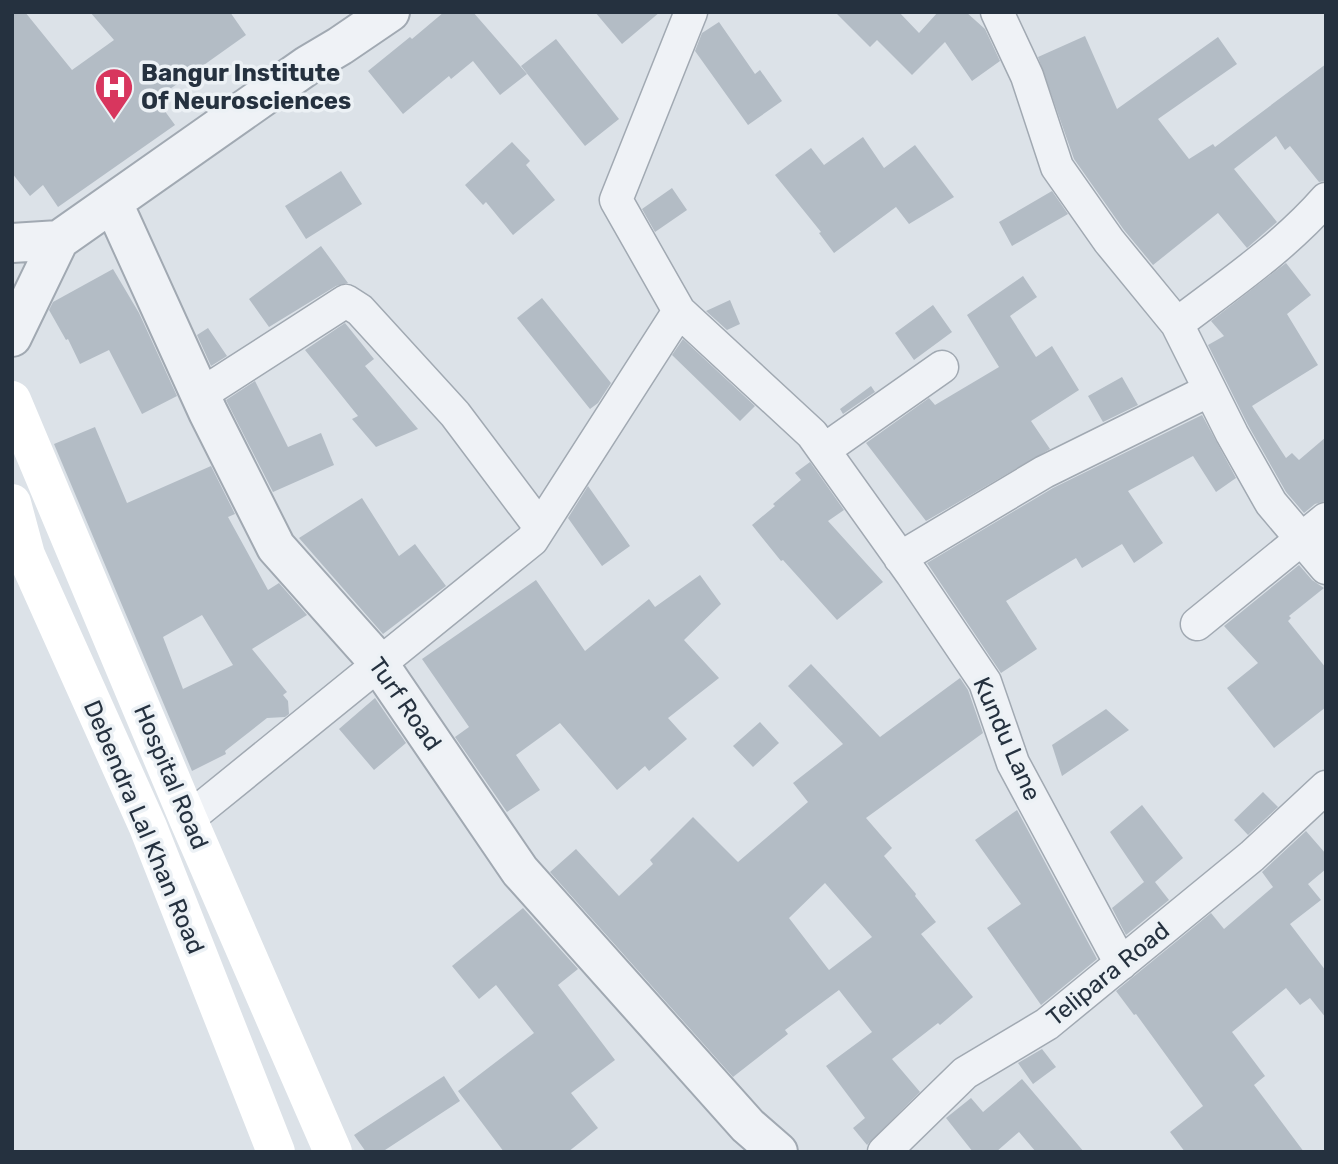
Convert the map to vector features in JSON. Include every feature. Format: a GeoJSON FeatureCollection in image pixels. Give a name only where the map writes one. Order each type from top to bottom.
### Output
{"type":"FeatureCollection","features":[{"type":"Feature","properties":{"kind":"main road","name":"Hospital Road"},"geometry":{"type":"LineString","coordinates":[[12,400],[188,819],[333,1152]]}},
{"type":"Feature","properties":{"kind":"main road","name":"Debendra Lal Khan Road"},"geometry":{"type":"LineString","coordinates":[[12,503],[19,561],[148,827],[276,1152]]}},
{"type":"Feature","properties":{"kind":"street"},"geometry":{"type":"LineString","coordinates":[[12,337],[59,240],[308,65],[390,12]]}},
{"type":"Feature","properties":{"kind":"street","name":"Kundu Lane"},"geometry":{"type":"LineString","coordinates":[[691,12],[616,200],[679,311],[812,434],[985,682],[1013,763],[1121,964]]}},
{"type":"Feature","properties":{"kind":"street"},"geometry":{"type":"LineString","coordinates":[[997,12],[1027,76],[1057,167],[1109,241],[1177,324],[1271,503],[1326,568]]}},
{"type":"Feature","properties":{"kind":"street"},"geometry":{"type":"LineString","coordinates":[[1177,324],[1252,267],[1309,218],[1326,199]]}},
{"type":"Feature","properties":{"kind":"street","name":"Turf Road"},"geometry":{"type":"LineString","coordinates":[[113,203],[200,395],[276,547],[378,663],[520,871],[748,1126],[778,1152]]}},
{"type":"Feature","properties":{"kind":"street"},"geometry":{"type":"LineString","coordinates":[[12,243],[59,240]]}},
{"type":"Feature","properties":{"kind":"street"},"geometry":{"type":"LineString","coordinates":[[200,395],[346,301],[360,310],[455,414],[540,527]]}},
{"type":"Feature","properties":{"kind":"street"},"geometry":{"type":"LineString","coordinates":[[188,819],[532,540],[679,311]]}},
{"type":"Feature","properties":{"kind":"street"},"geometry":{"type":"LineString","coordinates":[[824,450],[942,367]]}},
{"type":"Feature","properties":{"kind":"street"},"geometry":{"type":"LineString","coordinates":[[900,558],[1044,472],[1210,390]]}},
{"type":"Feature","properties":{"kind":"street"},"geometry":{"type":"LineString","coordinates":[[1197,624],[1326,519]]}},
{"type":"Feature","properties":{"kind":"street","name":"Telipara Road"},"geometry":{"type":"LineString","coordinates":[[884,1152],[965,1073],[1047,1024],[1252,856],[1326,787]]}},
{"type":"Feature","properties":{"kind":"building"},"geometry":{"type":"Polygon","coordinates":[[[12,12],[25,12],[72,70],[114,40],[90,12],[230,12],[246,35],[156,99],[175,125],[58,207],[43,185],[30,196],[12,173],[12,12]]]}},
{"type":"Feature","properties":{"kind":"building"},"geometry":{"type":"Polygon","coordinates":[[[444,12],[473,12],[527,74],[500,95],[473,61],[451,79],[449,76],[403,114],[368,71],[444,12]]]}},
{"type":"Feature","properties":{"kind":"building"},"geometry":{"type":"Polygon","coordinates":[[[595,12],[660,12],[622,44],[595,12]]]}},
{"type":"Feature","properties":{"kind":"building"},"geometry":{"type":"Polygon","coordinates":[[[835,12],[899,12],[919,33],[938,12],[966,12],[985,29],[1000,61],[972,81],[945,42],[912,75],[877,40],[870,47],[835,12]]]}},
{"type":"Feature","properties":{"kind":"building"},"geometry":{"type":"Polygon","coordinates":[[[719,22],[755,74],[760,70],[782,101],[748,125],[695,51],[702,33],[719,22]]]}},
{"type":"Feature","properties":{"kind":"building"},"geometry":{"type":"Polygon","coordinates":[[[1085,36],[1117,109],[1218,37],[1237,64],[1158,119],[1189,159],[1213,144],[1215,147],[1326,64],[1326,181],[1319,182],[1290,146],[1285,150],[1276,136],[1234,169],[1277,222],[1247,248],[1218,213],[1153,265],[1124,230],[1074,159],[1038,57],[1085,36]]]}},
{"type":"Feature","properties":{"kind":"building"},"geometry":{"type":"Polygon","coordinates":[[[556,39],[619,119],[585,146],[521,66],[556,39]]]}},
{"type":"Feature","properties":{"kind":"building"},"geometry":{"type":"Polygon","coordinates":[[[863,137],[884,168],[915,145],[954,197],[909,224],[896,207],[834,253],[819,233],[821,232],[775,175],[811,148],[824,165],[863,137]]]}},
{"type":"Feature","properties":{"kind":"building"},"geometry":{"type":"Polygon","coordinates":[[[512,142],[530,161],[526,165],[555,200],[513,235],[486,202],[483,205],[465,185],[512,142]]]}},
{"type":"Feature","properties":{"kind":"building"},"geometry":{"type":"Polygon","coordinates":[[[341,171],[362,204],[306,239],[285,206],[341,171]]]}},
{"type":"Feature","properties":{"kind":"building"},"geometry":{"type":"Polygon","coordinates":[[[672,188],[687,210],[655,232],[642,209],[672,188]]]}},
{"type":"Feature","properties":{"kind":"building"},"geometry":{"type":"Polygon","coordinates":[[[1052,191],[1068,214],[1012,246],[999,222],[1052,191]]]}},
{"type":"Feature","properties":{"kind":"building"},"geometry":{"type":"Polygon","coordinates":[[[321,246],[348,283],[336,286],[269,327],[249,299],[321,246]]]}},
{"type":"Feature","properties":{"kind":"building"},"geometry":{"type":"Polygon","coordinates":[[[1286,263],[1311,295],[1287,314],[1318,365],[1252,406],[1286,458],[1292,453],[1299,460],[1326,437],[1326,501],[1315,504],[1304,513],[1286,492],[1248,425],[1208,345],[1224,336],[1211,321],[1286,263]]]}},
{"type":"Feature","properties":{"kind":"building"},"geometry":{"type":"Polygon","coordinates":[[[113,269],[139,313],[177,396],[142,414],[109,350],[80,364],[49,310],[53,302],[113,269]]]}},
{"type":"Feature","properties":{"kind":"building"},"geometry":{"type":"Polygon","coordinates":[[[1023,276],[1037,297],[1010,316],[1036,357],[1052,346],[1079,390],[1031,421],[1050,449],[926,521],[866,443],[929,398],[935,405],[999,367],[967,315],[1023,276]]]}},
{"type":"Feature","properties":{"kind":"building"},"geometry":{"type":"Polygon","coordinates":[[[542,298],[611,383],[598,403],[590,409],[517,318],[542,298]]]}},
{"type":"Feature","properties":{"kind":"building"},"geometry":{"type":"Polygon","coordinates":[[[730,300],[740,324],[727,330],[706,311],[730,300]]]}},
{"type":"Feature","properties":{"kind":"building"},"geometry":{"type":"Polygon","coordinates":[[[933,305],[952,332],[914,360],[895,333],[933,305]]]}},
{"type":"Feature","properties":{"kind":"building"},"geometry":{"type":"Polygon","coordinates":[[[345,323],[374,359],[365,366],[418,429],[376,447],[352,419],[358,416],[305,350],[345,323]]]}},
{"type":"Feature","properties":{"kind":"building"},"geometry":{"type":"Polygon","coordinates":[[[208,328],[227,356],[211,366],[197,335],[208,328]]]}},
{"type":"Feature","properties":{"kind":"building"},"geometry":{"type":"Polygon","coordinates":[[[683,339],[755,406],[740,421],[672,355],[683,339]]]}},
{"type":"Feature","properties":{"kind":"building"},"geometry":{"type":"Polygon","coordinates":[[[1122,377],[1138,405],[1103,422],[1088,396],[1122,377]]]}},
{"type":"Feature","properties":{"kind":"building"},"geometry":{"type":"Polygon","coordinates":[[[255,381],[288,447],[321,433],[334,465],[273,492],[226,400],[255,381]]]}},
{"type":"Feature","properties":{"kind":"building"},"geometry":{"type":"Polygon","coordinates":[[[871,386],[875,392],[843,414],[840,409],[871,386]]]}},
{"type":"Feature","properties":{"kind":"building"},"geometry":{"type":"Polygon","coordinates":[[[1202,415],[1236,478],[1216,492],[1193,456],[1128,491],[1163,543],[1134,563],[1122,544],[1082,568],[1076,558],[1006,601],[1037,649],[1001,673],[927,563],[1053,488],[1202,415]]]}},
{"type":"Feature","properties":{"kind":"building"},"geometry":{"type":"Polygon","coordinates":[[[95,427],[127,503],[211,466],[235,514],[228,517],[268,590],[279,583],[307,615],[252,649],[287,692],[283,695],[288,701],[289,714],[285,717],[267,718],[225,751],[226,754],[192,771],[54,444],[95,427]],[[202,615],[163,637],[183,689],[233,665],[202,615]]]}},
{"type":"Feature","properties":{"kind":"building"},"geometry":{"type":"Polygon","coordinates":[[[810,462],[844,510],[828,521],[883,582],[837,620],[783,560],[781,561],[752,525],[801,480],[795,473],[810,462]]]}},
{"type":"Feature","properties":{"kind":"building"},"geometry":{"type":"Polygon","coordinates":[[[588,486],[630,546],[602,566],[568,518],[588,486]]]}},
{"type":"Feature","properties":{"kind":"building"},"geometry":{"type":"Polygon","coordinates":[[[362,498],[399,556],[415,544],[446,586],[383,634],[299,538],[362,498]]]}},
{"type":"Feature","properties":{"kind":"building"},"geometry":{"type":"Polygon","coordinates":[[[1299,565],[1312,580],[1324,588],[1289,616],[1291,618],[1288,621],[1326,668],[1326,707],[1274,748],[1227,688],[1258,663],[1224,626],[1299,565]]]}},
{"type":"Feature","properties":{"kind":"building"},"geometry":{"type":"Polygon","coordinates":[[[700,575],[721,604],[684,640],[719,678],[668,718],[687,739],[649,771],[645,766],[617,790],[560,723],[516,755],[540,790],[507,812],[455,737],[469,727],[422,659],[536,580],[585,651],[649,599],[655,607],[700,575]]]}},
{"type":"Feature","properties":{"kind":"building"},"geometry":{"type":"Polygon","coordinates":[[[811,664],[880,737],[960,678],[968,690],[983,733],[866,818],[892,848],[884,856],[936,922],[921,934],[973,997],[940,1025],[938,1023],[892,1059],[920,1092],[867,1145],[853,1128],[865,1118],[826,1066],[872,1032],[839,990],[785,1030],[788,1034],[733,1077],[550,872],[576,849],[619,896],[653,864],[650,860],[693,817],[738,862],[808,802],[793,783],[843,744],[788,686],[811,664]],[[825,883],[789,918],[829,970],[872,937],[825,883]]]}},
{"type":"Feature","properties":{"kind":"building"},"geometry":{"type":"Polygon","coordinates":[[[375,698],[406,743],[374,770],[339,729],[375,698]]]}},
{"type":"Feature","properties":{"kind":"building"},"geometry":{"type":"Polygon","coordinates":[[[1106,709],[1129,730],[1062,776],[1052,745],[1106,709]]]}},
{"type":"Feature","properties":{"kind":"building"},"geometry":{"type":"Polygon","coordinates":[[[760,722],[779,743],[753,767],[733,746],[760,722]]]}},
{"type":"Feature","properties":{"kind":"building"},"geometry":{"type":"Polygon","coordinates":[[[1263,792],[1278,807],[1248,835],[1234,820],[1263,792]]]}},
{"type":"Feature","properties":{"kind":"building"},"geometry":{"type":"Polygon","coordinates":[[[1142,805],[1183,858],[1155,882],[1169,900],[1126,935],[1112,908],[1144,882],[1110,832],[1142,805]]]}},
{"type":"Feature","properties":{"kind":"building"},"geometry":{"type":"Polygon","coordinates":[[[1017,810],[1097,959],[1041,1005],[987,928],[1021,904],[975,840],[1017,810]]]}},
{"type":"Feature","properties":{"kind":"building"},"geometry":{"type":"Polygon","coordinates":[[[1306,831],[1326,854],[1326,869],[1308,884],[1321,900],[1290,924],[1326,971],[1326,1018],[1310,998],[1300,1005],[1286,988],[1232,1032],[1265,1076],[1254,1085],[1304,1152],[1185,1152],[1170,1132],[1203,1106],[1116,991],[1211,913],[1224,929],[1273,887],[1262,872],[1306,831]]]}},
{"type":"Feature","properties":{"kind":"building"},"geometry":{"type":"Polygon","coordinates":[[[523,908],[578,969],[558,985],[615,1060],[571,1093],[598,1128],[568,1152],[504,1152],[458,1091],[534,1033],[496,985],[479,999],[452,966],[523,908]]]}},
{"type":"Feature","properties":{"kind":"building"},"geometry":{"type":"Polygon","coordinates":[[[1042,1049],[1056,1067],[1033,1084],[1018,1063],[1042,1049]]]}},
{"type":"Feature","properties":{"kind":"building"},"geometry":{"type":"Polygon","coordinates":[[[444,1076],[460,1101],[382,1152],[366,1152],[354,1135],[444,1076]]]}},
{"type":"Feature","properties":{"kind":"building"},"geometry":{"type":"Polygon","coordinates":[[[1022,1079],[1084,1152],[1036,1152],[1019,1132],[996,1152],[973,1152],[946,1118],[971,1098],[983,1112],[1022,1079]]]}},
{"type":"Feature","properties":{"kind":"place","name":"Bangur Institute Of Neurosciences"},"geometry":{"type":"Point","coordinates":[114,121]}}]}
